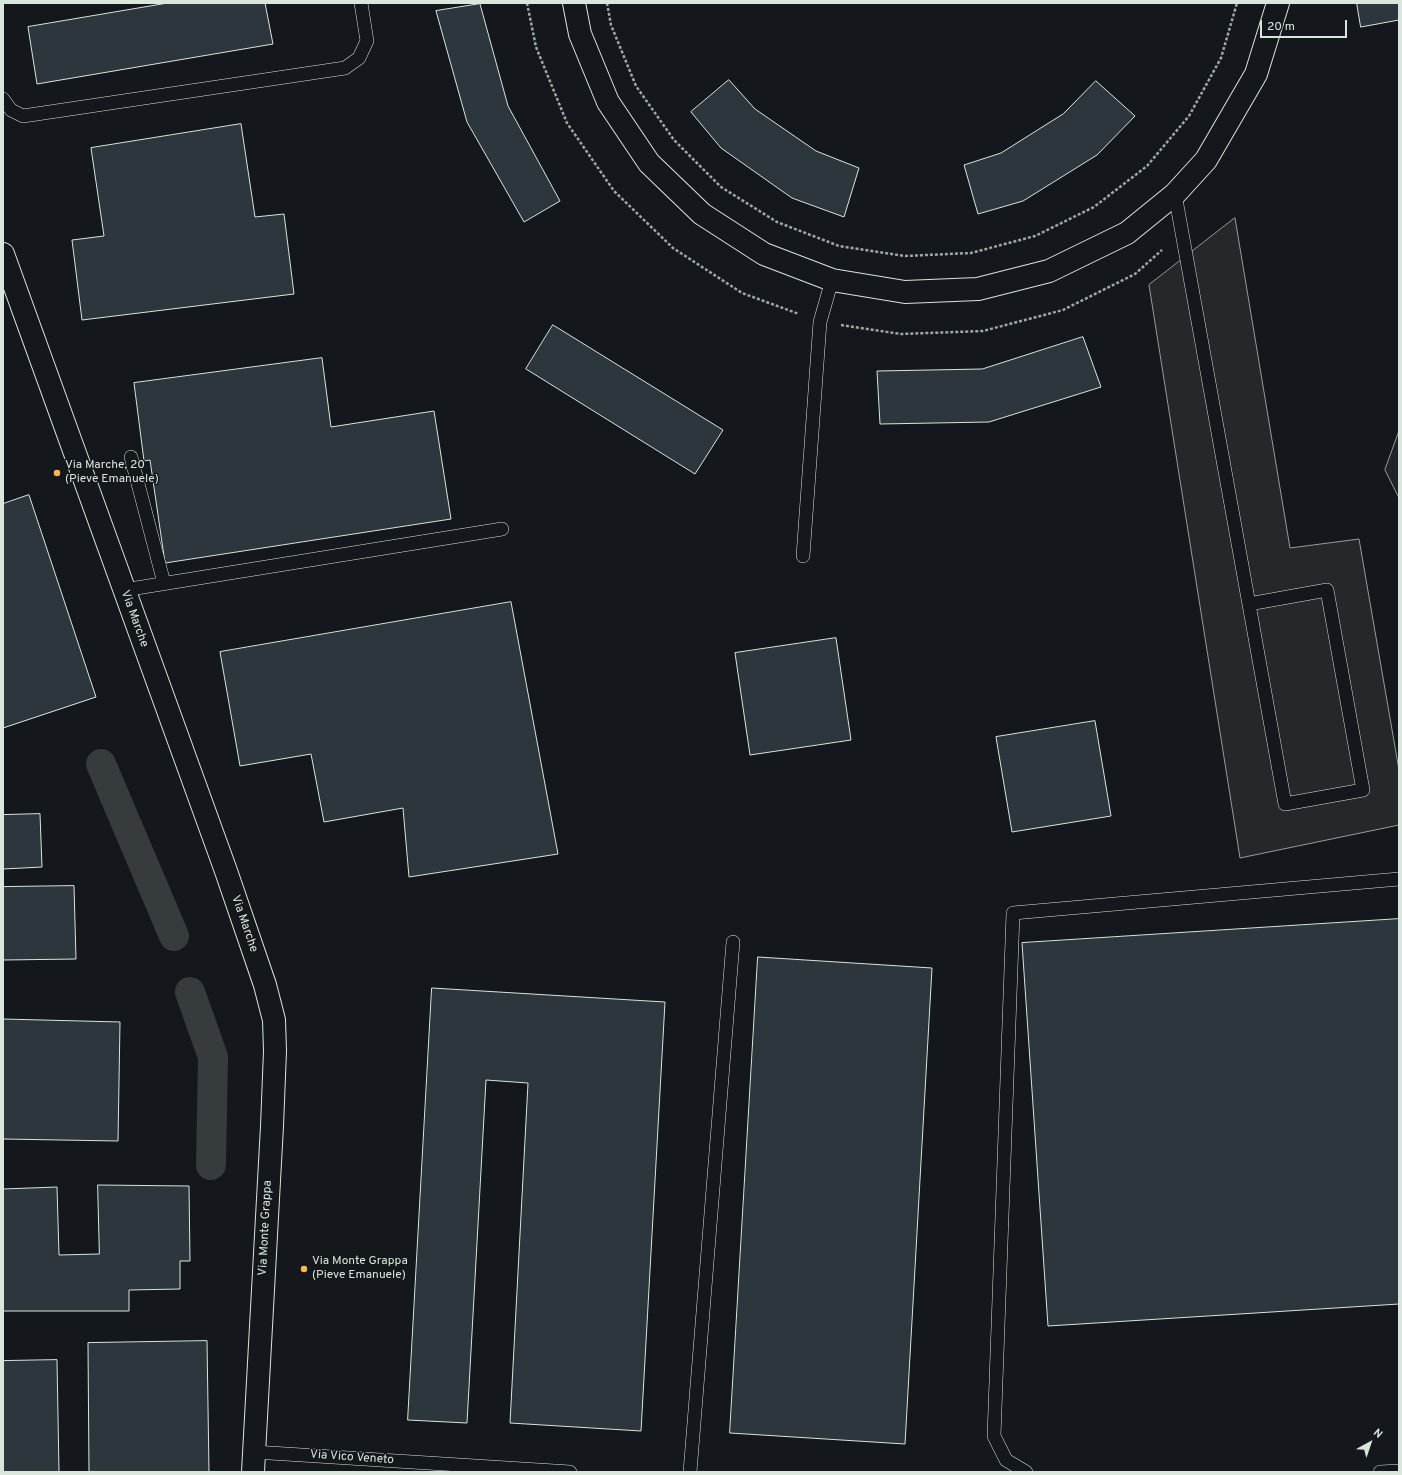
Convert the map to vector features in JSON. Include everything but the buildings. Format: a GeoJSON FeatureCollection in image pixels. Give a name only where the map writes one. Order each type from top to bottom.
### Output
{"type":"FeatureCollection","features":[{"type":"Feature","properties":{"kind":"street"},"geometry":{"type":"LineString","coordinates":[[574,3],[580,34],[608,102],[649,163],[702,214],[764,254],[832,280],[905,292],[978,289],[1049,271],[1127,234],[1175,194],[1206,160],[1256,74],[1278,3]]}},
{"type":"Feature","properties":{"kind":"street","name":"Via Marche"},"geometry":{"type":"LineString","coordinates":[[3,254],[226,871],[265,985]]}},
{"type":"Feature","properties":{"kind":"street","name":"Via Monte Grappa"},"geometry":{"type":"LineString","coordinates":[[254,1462],[275,1051],[274,1020],[265,985]]}},
{"type":"Feature","properties":{"kind":"lane"},"geometry":{"type":"LineString","coordinates":[[3,99],[11,110],[23,116],[345,68],[359,58],[367,41],[361,3]]}},
{"type":"Feature","properties":{"kind":"lane"},"geometry":{"type":"LineString","coordinates":[[1175,194],[1285,804],[1363,790],[1327,590],[1249,604]]}},
{"type":"Feature","properties":{"kind":"lane"},"geometry":{"type":"LineString","coordinates":[[804,556],[820,322],[832,280]]}},
{"type":"Feature","properties":{"kind":"lane"},"geometry":{"type":"LineString","coordinates":[[131,457],[164,583]]}},
{"type":"Feature","properties":{"kind":"lane"},"geometry":{"type":"LineString","coordinates":[[124,590],[502,529]]}},
{"type":"Feature","properties":{"kind":"lane"},"geometry":{"type":"LineString","coordinates":[[1026,1472],[1006,1460],[994,1436],[1013,913],[1399,879]]}},
{"type":"Feature","properties":{"kind":"lane"},"geometry":{"type":"LineString","coordinates":[[690,1472],[733,942]]}},
{"type":"Feature","properties":{"kind":"lane","name":"Via Vico Veneto"},"geometry":{"type":"LineString","coordinates":[[254,1462],[570,1472]]}},
{"type":"Feature","properties":{"kind":"lane"},"geometry":{"type":"LineString","coordinates":[[1380,1472],[1399,1471]]}},
{"type":"Feature","properties":{"kind":"path"},"geometry":{"type":"LineString","coordinates":[[607,3],[611,25],[636,86],[674,140],[721,187],[777,222],[840,246],[905,256],[971,253],[1035,236],[1094,207],[1147,166],[1189,116],[1221,58],[1237,3]]}},
{"type":"Feature","properties":{"kind":"shaded area"},"geometry":{"type":"Polygon","coordinates":[[[1235,218],[1290,548],[1359,539],[1399,770],[1399,825],[1240,858],[1149,285],[1235,218]]]}},
{"type":"Feature","properties":{"kind":"shaded area"},"geometry":{"type":"Polygon","coordinates":[[[1399,431],[1399,498],[1385,470],[1399,431]]]}},
{"type":"Feature","properties":{"kind":"waterway"},"geometry":{"type":"LineString","coordinates":[[101,764],[174,936]]}},
{"type":"Feature","properties":{"kind":"waterway"},"geometry":{"type":"LineString","coordinates":[[190,992],[213,1057],[211,1165]]}},
{"type":"Feature","properties":{"kind":"place","name":"Via Marche, 20 (Pieve Emanuele)"},"geometry":{"type":"Point","coordinates":[57,473]}},
{"type":"Feature","properties":{"kind":"place","name":"Via Monte Grappa (Pieve Emanuele)"},"geometry":{"type":"Point","coordinates":[304,1269]}}]}
